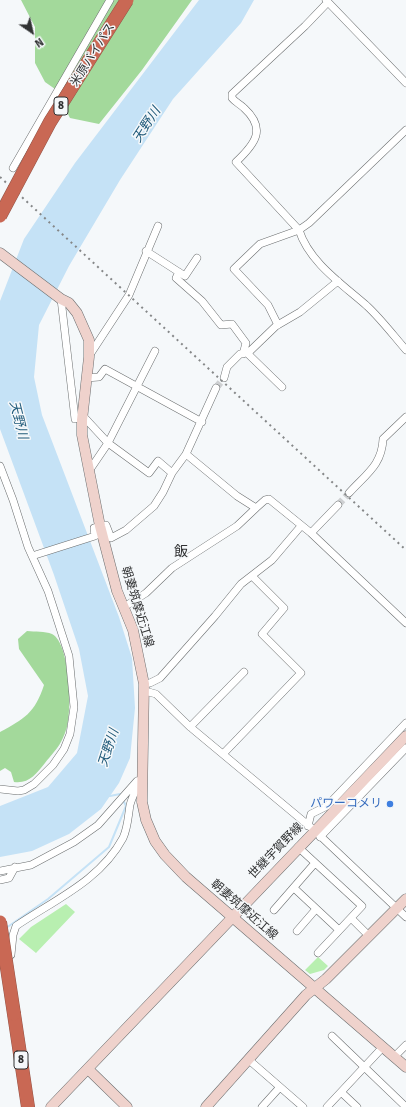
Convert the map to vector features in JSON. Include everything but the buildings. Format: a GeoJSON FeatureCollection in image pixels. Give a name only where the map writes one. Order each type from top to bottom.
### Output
{"type":"FeatureCollection","features":[{"type":"Feature","properties":{"kind":"highway","name":"米原バイパス"},"geometry":{"type":"LineString","coordinates":[[0,216],[50,122],[127,0]]}},
{"type":"Feature","properties":{"kind":"highway","name":"8"},"geometry":{"type":"LineString","coordinates":[[0,922],[28,1107]]}},
{"type":"Feature","properties":{"kind":"main road","name":"朝妻筑摩近江線"},"geometry":{"type":"LineString","coordinates":[[4,256],[58,297],[69,303],[84,326],[89,340],[89,357],[82,416],[82,435],[100,526],[117,591],[133,630],[144,687],[142,802],[146,820],[155,841],[165,855],[186,877],[406,1067]]}},
{"type":"Feature","properties":{"kind":"main road","name":"世継宇賀野線"},"geometry":{"type":"LineString","coordinates":[[52,1107],[232,916],[406,736]]}},
{"type":"Feature","properties":{"kind":"main road"},"geometry":{"type":"LineString","coordinates":[[206,1107],[315,988],[326,979],[406,899]]}},
{"type":"Feature","properties":{"kind":"main road"},"geometry":{"type":"LineString","coordinates":[[88,1070],[127,1107]]}},
{"type":"Feature","properties":{"kind":"street"},"geometry":{"type":"LineString","coordinates":[[13,168],[110,0]]}},
{"type":"Feature","properties":{"kind":"street"},"geometry":{"type":"LineString","coordinates":[[406,83],[327,1],[305,26],[232,94],[232,98],[244,108],[257,124],[258,132],[246,152],[236,162],[299,230],[302,240],[320,264],[368,308],[406,350]]}},
{"type":"Feature","properties":{"kind":"street"},"geometry":{"type":"LineString","coordinates":[[278,325],[268,305],[234,269],[260,244],[299,230],[309,222],[406,130]]}},
{"type":"Feature","properties":{"kind":"street"},"geometry":{"type":"LineString","coordinates":[[89,357],[129,295],[146,251],[158,226]]}},
{"type":"Feature","properties":{"kind":"street"},"geometry":{"type":"LineString","coordinates":[[146,251],[185,276],[197,258]]}},
{"type":"Feature","properties":{"kind":"street"},"geometry":{"type":"LineString","coordinates":[[179,272],[176,278],[202,301],[221,325],[232,324],[246,343],[245,353]]}},
{"type":"Feature","properties":{"kind":"street"},"geometry":{"type":"LineString","coordinates":[[224,378],[227,367],[278,325],[300,312],[338,281]]}},
{"type":"Feature","properties":{"kind":"street"},"geometry":{"type":"LineString","coordinates":[[58,297],[75,419],[82,416],[108,443],[149,473],[158,461],[172,473]]}},
{"type":"Feature","properties":{"kind":"street"},"geometry":{"type":"LineString","coordinates":[[89,472],[108,443],[138,388],[155,351]]}},
{"type":"Feature","properties":{"kind":"street"},"geometry":{"type":"LineString","coordinates":[[245,353],[282,387]]}},
{"type":"Feature","properties":{"kind":"street"},"geometry":{"type":"LineString","coordinates":[[86,378],[99,377],[105,369],[202,422]]}},
{"type":"Feature","properties":{"kind":"street"},"geometry":{"type":"LineString","coordinates":[[35,555],[95,536],[94,528],[100,526],[106,525],[111,538],[126,530],[154,506],[172,473],[186,454],[202,422],[216,388]]}},
{"type":"Feature","properties":{"kind":"street"},"geometry":{"type":"LineString","coordinates":[[349,493],[375,465],[382,453],[383,439],[406,416]]}},
{"type":"Feature","properties":{"kind":"street"},"geometry":{"type":"LineString","coordinates":[[186,454],[237,496],[256,508]]}},
{"type":"Feature","properties":{"kind":"street"},"geometry":{"type":"LineString","coordinates":[[0,466],[35,555],[69,656],[74,717],[64,749],[45,774],[24,790],[18,791],[0,789]]}},
{"type":"Feature","properties":{"kind":"street"},"geometry":{"type":"LineString","coordinates":[[124,607],[146,593],[172,568],[237,526],[264,500],[269,499],[311,533],[406,623]]}},
{"type":"Feature","properties":{"kind":"street"},"geometry":{"type":"LineString","coordinates":[[311,533],[338,505]]}},
{"type":"Feature","properties":{"kind":"street"},"geometry":{"type":"LineString","coordinates":[[301,526],[272,560],[241,584],[211,621],[160,678],[144,687],[156,694],[190,727],[314,831],[406,917]]}},
{"type":"Feature","properties":{"kind":"street"},"geometry":{"type":"LineString","coordinates":[[223,754],[301,673],[262,634],[284,608],[252,576]]}},
{"type":"Feature","properties":{"kind":"street"},"geometry":{"type":"LineString","coordinates":[[190,727],[244,672]]}},
{"type":"Feature","properties":{"kind":"street"},"geometry":{"type":"LineString","coordinates":[[314,831],[311,814],[327,806],[406,722]]}},
{"type":"Feature","properties":{"kind":"street"},"geometry":{"type":"LineString","coordinates":[[314,831],[406,748]]}},
{"type":"Feature","properties":{"kind":"street"},"geometry":{"type":"LineString","coordinates":[[0,870],[31,865],[74,842],[98,825],[142,775]]}},
{"type":"Feature","properties":{"kind":"street"},"geometry":{"type":"LineString","coordinates":[[25,1093],[28,1072],[11,955],[13,935],[16,926],[53,905],[87,880],[112,854],[123,837],[129,821],[130,804],[142,775]]}},
{"type":"Feature","properties":{"kind":"street"},"geometry":{"type":"LineString","coordinates":[[298,847],[362,906],[318,953]]}},
{"type":"Feature","properties":{"kind":"street"},"geometry":{"type":"LineString","coordinates":[[274,910],[315,863]]}},
{"type":"Feature","properties":{"kind":"street"},"geometry":{"type":"LineString","coordinates":[[0,880],[9,878],[15,867]]}},
{"type":"Feature","properties":{"kind":"street"},"geometry":{"type":"LineString","coordinates":[[294,888],[339,930]]}},
{"type":"Feature","properties":{"kind":"street"},"geometry":{"type":"LineString","coordinates":[[297,931],[316,909]]}},
{"type":"Feature","properties":{"kind":"street"},"geometry":{"type":"LineString","coordinates":[[351,918],[369,936]]}},
{"type":"Feature","properties":{"kind":"street"},"geometry":{"type":"LineString","coordinates":[[0,957],[11,955]]}},
{"type":"Feature","properties":{"kind":"street"},"geometry":{"type":"LineString","coordinates":[[332,1036],[406,1107]]}},
{"type":"Feature","properties":{"kind":"street"},"geometry":{"type":"LineString","coordinates":[[394,1057],[406,1045]]}},
{"type":"Feature","properties":{"kind":"street"},"geometry":{"type":"LineString","coordinates":[[327,1107],[383,1047]]}},
{"type":"Feature","properties":{"kind":"street"},"geometry":{"type":"LineString","coordinates":[[249,1060],[303,1107]]}},
{"type":"Feature","properties":{"kind":"street"},"geometry":{"type":"LineString","coordinates":[[262,1107],[280,1087]]}},
{"type":"Feature","properties":{"kind":"street"},"geometry":{"type":"LineString","coordinates":[[341,1092],[357,1107]]}},
{"type":"Feature","properties":{"kind":"green space"},"geometry":{"type":"Polygon","coordinates":[[[21,0],[192,0],[142,70],[99,124],[70,118],[55,89],[45,82],[35,63],[35,27],[21,0]]]}},
{"type":"Feature","properties":{"kind":"green space"},"geometry":{"type":"Polygon","coordinates":[[[27,631],[52,634],[58,640],[63,650],[68,677],[69,718],[61,743],[38,771],[28,780],[14,782],[11,772],[5,768],[0,771],[0,732],[28,714],[41,695],[44,685],[19,649],[18,639],[27,631]]]}},
{"type":"Feature","properties":{"kind":"green space"},"geometry":{"type":"Polygon","coordinates":[[[66,904],[75,912],[36,953],[19,939],[31,927],[66,904]]]}},
{"type":"Feature","properties":{"kind":"green space"},"geometry":{"type":"Polygon","coordinates":[[[318,957],[328,966],[324,970],[310,974],[305,970],[318,957]]]}},
{"type":"Feature","properties":{"kind":"water","name":"天野川"},"geometry":{"type":"Polygon","coordinates":[[[199,0],[254,0],[241,23],[173,99],[120,180],[69,266],[39,325],[34,377],[42,415],[119,617],[132,658],[135,708],[130,758],[119,783],[101,809],[69,834],[32,851],[0,857],[0,806],[48,787],[77,753],[88,696],[79,649],[54,575],[0,429],[0,301],[24,239],[75,163],[199,0]]]}},
{"type":"Feature","properties":{"kind":"waterway"},"geometry":{"type":"LineString","coordinates":[[6,928],[48,899],[109,847],[126,806],[120,794],[108,795]]}},
{"type":"Feature","properties":{"kind":"tunnel"},"geometry":{"type":"LineString","coordinates":[[216,388],[224,378]]}},
{"type":"Feature","properties":{"kind":"tunnel"},"geometry":{"type":"LineString","coordinates":[[338,505],[349,493]]}},
{"type":"Feature","properties":{"kind":"railway"},"geometry":{"type":"LineString","coordinates":[[0,177],[406,550]]}},
{"type":"Feature","properties":{"kind":"place","name":"パワーコメリ"},"geometry":{"type":"Point","coordinates":[390,804]}},
{"type":"Feature","properties":{"kind":"district","name":"飯"},"geometry":{"type":"Point","coordinates":[181,552]}}]}
